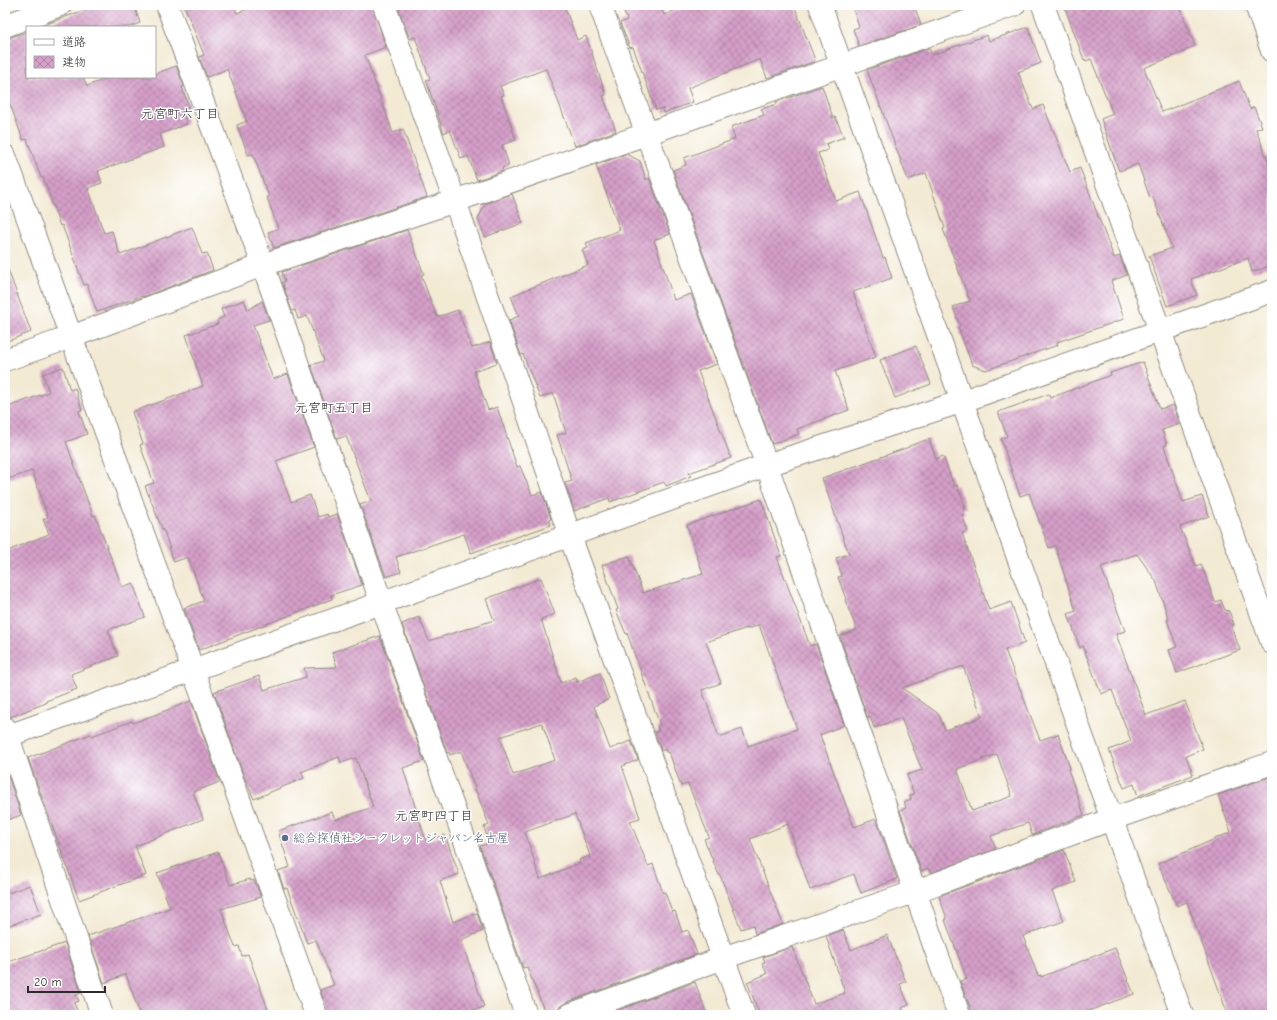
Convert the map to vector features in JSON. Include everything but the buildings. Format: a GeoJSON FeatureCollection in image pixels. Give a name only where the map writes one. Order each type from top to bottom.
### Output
{"type":"FeatureCollection","features":[{"type":"Feature","properties":{"kind":"street"},"geometry":{"type":"LineString","coordinates":[[5,26],[60,5]]}},
{"type":"Feature","properties":{"kind":"street"},"geometry":{"type":"LineString","coordinates":[[167,5],[263,265],[526,1015]]}},
{"type":"Feature","properties":{"kind":"street"},"geometry":{"type":"LineString","coordinates":[[384,5],[456,201],[570,536],[744,1015]]}},
{"type":"Feature","properties":{"kind":"street"},"geometry":{"type":"LineString","coordinates":[[600,5],[767,466],[914,892],[959,1015]]}},
{"type":"Feature","properties":{"kind":"street"},"geometry":{"type":"LineString","coordinates":[[820,5],[1182,1015]]}},
{"type":"Feature","properties":{"kind":"street"},"geometry":{"type":"LineString","coordinates":[[5,360],[71,337],[263,265],[456,201],[1014,5]]}},
{"type":"Feature","properties":{"kind":"street"},"geometry":{"type":"LineString","coordinates":[[1043,5],[1272,643]]}},
{"type":"Feature","properties":{"kind":"street"},"geometry":{"type":"LineString","coordinates":[[1256,5],[1272,50]]}},
{"type":"Feature","properties":{"kind":"street"},"geometry":{"type":"LineString","coordinates":[[5,156],[193,670],[316,1015]]}},
{"type":"Feature","properties":{"kind":"street"},"geometry":{"type":"LineString","coordinates":[[102,1015],[6,734],[193,670],[767,466],[963,401],[1272,291]]}},
{"type":"Feature","properties":{"kind":"street"},"geometry":{"type":"LineString","coordinates":[[569,1015],[723,958],[914,892],[1112,819],[1272,763]]}},
{"type":"Feature","properties":{"kind":"place","name":"総合探偵社シークレットジャパン名古屋"},"geometry":{"type":"Point","coordinates":[285,838]}},
{"type":"Feature","properties":{"kind":"district","name":"元宮町六丁目"},"geometry":{"type":"Point","coordinates":[180,113]}},
{"type":"Feature","properties":{"kind":"district","name":"元宮町五丁目"},"geometry":{"type":"Point","coordinates":[334,407]}},
{"type":"Feature","properties":{"kind":"district","name":"元宮町四丁目"},"geometry":{"type":"Point","coordinates":[434,815]}}]}
